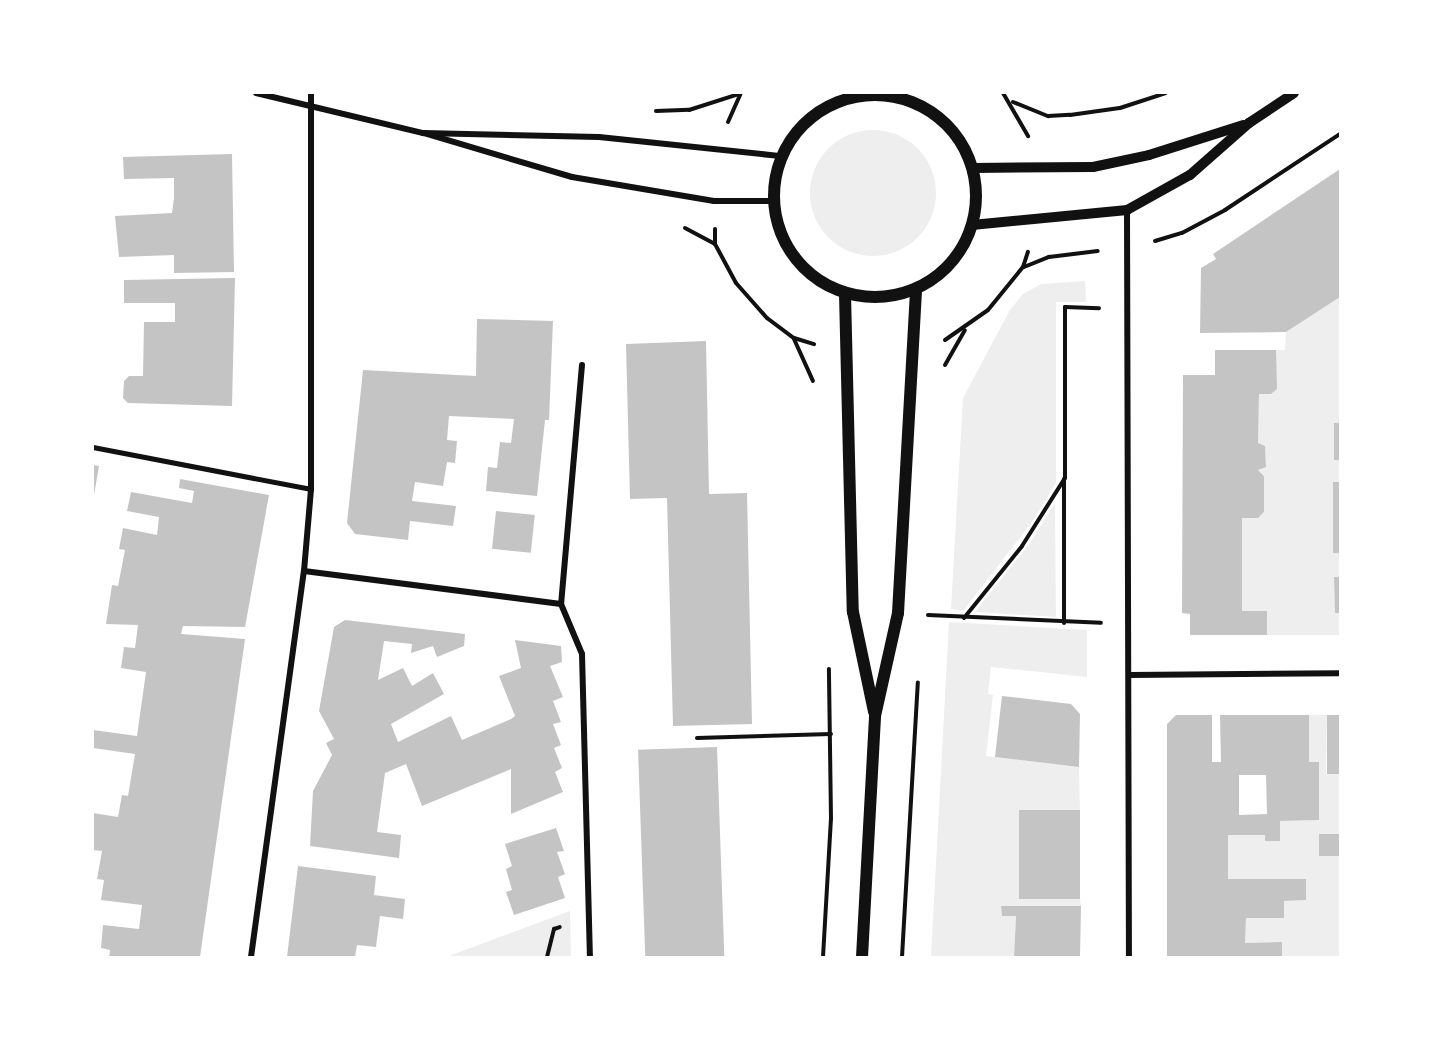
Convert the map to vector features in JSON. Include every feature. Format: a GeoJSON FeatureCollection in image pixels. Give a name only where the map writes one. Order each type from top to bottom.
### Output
{"type":"FeatureCollection","features":[{"type":"Feature","properties":{"kind":"main road"},"geometry":{"type":"LineString","coordinates":[[825,108],[828,93]]}},
{"type":"Feature","properties":{"kind":"main road"},"geometry":{"type":"LineString","coordinates":[[874,95],[912,97],[940,117],[960,140],[973,168],[976,196],[972,225],[951,263],[916,289],[881,298],[845,294],[822,284],[787,248],[773,201],[781,156],[806,120],[825,108],[853,97],[874,95]]}},
{"type":"Feature","properties":{"kind":"main road"},"geometry":{"type":"LineString","coordinates":[[862,957],[875,716],[898,613],[910,352],[916,289]]}},
{"type":"Feature","properties":{"kind":"main road"},"geometry":{"type":"LineString","coordinates":[[845,294],[853,612],[875,716]]}},
{"type":"Feature","properties":{"kind":"street"},"geometry":{"type":"LineString","coordinates":[[256,93],[423,133],[572,177],[714,201],[773,201]]}},
{"type":"Feature","properties":{"kind":"street"},"geometry":{"type":"LineString","coordinates":[[251,957],[304,572],[311,489],[311,93]]}},
{"type":"Feature","properties":{"kind":"street"},"geometry":{"type":"LineString","coordinates":[[972,225],[1126,210],[1190,175],[1249,123],[1294,93]]}},
{"type":"Feature","properties":{"kind":"street"},"geometry":{"type":"LineString","coordinates":[[973,168],[1093,167],[1149,155],[1249,123]]}},
{"type":"Feature","properties":{"kind":"street"},"geometry":{"type":"LineString","coordinates":[[423,133],[599,136],[716,152],[781,156]]}},
{"type":"Feature","properties":{"kind":"street"},"geometry":{"type":"LineString","coordinates":[[1126,210],[1129,957]]}},
{"type":"Feature","properties":{"kind":"street"},"geometry":{"type":"LineString","coordinates":[[582,365],[561,603],[582,654],[590,957]]}},
{"type":"Feature","properties":{"kind":"street"},"geometry":{"type":"LineString","coordinates":[[304,572],[561,603]]}},
{"type":"Feature","properties":{"kind":"street"},"geometry":{"type":"LineString","coordinates":[[1129,675],[1340,673]]}},
{"type":"Feature","properties":{"kind":"lane"},"geometry":{"type":"LineString","coordinates":[[93,447],[311,489]]}},
{"type":"Feature","properties":{"kind":"path"},"geometry":{"type":"LineString","coordinates":[[716,152],[741,93]]}},
{"type":"Feature","properties":{"kind":"path"},"geometry":{"type":"LineString","coordinates":[[1011,101],[1048,116],[1070,115],[1120,108],[1166,93]]}},
{"type":"Feature","properties":{"kind":"path"},"geometry":{"type":"LineString","coordinates":[[910,352],[965,329],[988,310],[1023,267],[1049,256],[1127,249],[1182,233],[1225,210],[1340,134]]}},
{"type":"Feature","properties":{"kind":"path"},"geometry":{"type":"LineString","coordinates":[[714,201],[715,244],[736,283],[767,318],[794,338],[848,352]]}},
{"type":"Feature","properties":{"kind":"path"},"geometry":{"type":"LineString","coordinates":[[1100,251],[1101,262]]}},
{"type":"Feature","properties":{"kind":"path"},"geometry":{"type":"LineString","coordinates":[[1064,623],[1065,307],[1101,308],[1101,296]]}},
{"type":"Feature","properties":{"kind":"path"},"geometry":{"type":"LineString","coordinates":[[964,618],[1022,546],[1065,478]]}},
{"type":"Feature","properties":{"kind":"path"},"geometry":{"type":"LineString","coordinates":[[922,615],[1064,623],[1129,623]]}},
{"type":"Feature","properties":{"kind":"path"},"geometry":{"type":"LineString","coordinates":[[697,738],[831,734]]}},
{"type":"Feature","properties":{"kind":"shaded area"},"geometry":{"type":"Polygon","coordinates":[[[873,130],[897,135],[917,149],[931,169],[936,193],[931,217],[917,237],[897,251],[873,256],[849,251],[829,237],[815,217],[810,193],[815,169],[829,149],[849,135],[873,130]]]}},
{"type":"Feature","properties":{"kind":"shaded area"},"geometry":{"type":"Polygon","coordinates":[[[1085,281],[1086,302],[1056,302],[1056,483],[1032,522],[963,611],[951,609],[963,398],[1010,310],[1023,294],[1041,284],[1085,281]]]}},
{"type":"Feature","properties":{"kind":"shaded area"},"geometry":{"type":"Polygon","coordinates":[[[1340,297],[1340,423],[1334,424],[1334,459],[1340,460],[1340,482],[1333,483],[1333,553],[1340,553],[1340,577],[1334,578],[1335,613],[1340,613],[1340,635],[1266,635],[1266,611],[1242,611],[1242,518],[1258,518],[1264,512],[1264,476],[1258,470],[1266,467],[1265,447],[1258,443],[1259,394],[1271,394],[1276,389],[1276,350],[1285,350],[1286,332],[1340,297]]]}},
{"type":"Feature","properties":{"kind":"shaded area"},"geometry":{"type":"Polygon","coordinates":[[[1055,503],[1056,617],[975,612],[1030,543],[1055,503]]]}},
{"type":"Feature","properties":{"kind":"shaded area"},"geometry":{"type":"Polygon","coordinates":[[[949,622],[1087,630],[1087,677],[991,667],[988,694],[993,695],[986,756],[1079,767],[1080,810],[1019,810],[1019,899],[1080,899],[1081,906],[1001,907],[1002,916],[1016,916],[1014,957],[931,957],[949,622]]]}},
{"type":"Feature","properties":{"kind":"shaded area"},"geometry":{"type":"Polygon","coordinates":[[[1309,715],[1327,715],[1326,774],[1340,774],[1340,957],[1282,957],[1282,942],[1245,943],[1246,918],[1283,918],[1284,901],[1306,900],[1306,879],[1228,879],[1228,835],[1265,835],[1265,841],[1280,841],[1280,821],[1319,820],[1319,762],[1309,762],[1309,715]]]}},
{"type":"Feature","properties":{"kind":"shaded area"},"geometry":{"type":"Polygon","coordinates":[[[570,911],[571,957],[446,957],[570,911]]]}},
{"type":"Feature","properties":{"kind":"building"},"geometry":{"type":"Polygon","coordinates":[[[232,154],[234,272],[174,273],[174,255],[119,257],[115,216],[172,213],[174,198],[174,178],[124,179],[123,157],[232,154]]]}},
{"type":"Feature","properties":{"kind":"building"},"geometry":{"type":"Polygon","coordinates":[[[1340,169],[1340,297],[1286,332],[1200,333],[1201,268],[1216,259],[1213,254],[1340,169]]]}},
{"type":"Feature","properties":{"kind":"building"},"geometry":{"type":"Polygon","coordinates":[[[235,278],[232,406],[128,403],[123,398],[124,381],[129,376],[143,376],[144,322],[175,322],[175,303],[124,303],[124,280],[235,278]]]}},
{"type":"Feature","properties":{"kind":"building"},"geometry":{"type":"Polygon","coordinates":[[[477,319],[553,321],[549,420],[545,420],[537,496],[486,491],[488,467],[497,468],[500,442],[511,443],[514,419],[449,416],[447,440],[457,441],[455,463],[447,462],[443,486],[415,482],[412,501],[456,506],[453,526],[410,521],[408,540],[355,534],[347,523],[363,370],[476,376],[477,319]]]}},
{"type":"Feature","properties":{"kind":"building"},"geometry":{"type":"Polygon","coordinates":[[[706,341],[709,494],[747,493],[752,724],[673,726],[667,498],[630,499],[626,344],[706,341]]]}},
{"type":"Feature","properties":{"kind":"building"},"geometry":{"type":"Polygon","coordinates":[[[1215,350],[1276,350],[1277,389],[1271,394],[1259,394],[1258,443],[1265,446],[1266,467],[1258,470],[1264,476],[1264,512],[1258,518],[1242,518],[1242,611],[1267,611],[1267,635],[1190,635],[1190,614],[1182,613],[1183,375],[1215,375],[1215,350]]]}},
{"type":"Feature","properties":{"kind":"building"},"geometry":{"type":"Polygon","coordinates":[[[1334,423],[1340,423],[1340,460],[1334,460],[1334,423]]]}},
{"type":"Feature","properties":{"kind":"building"},"geometry":{"type":"Polygon","coordinates":[[[93,465],[99,466],[94,495],[93,495],[93,465]]]}},
{"type":"Feature","properties":{"kind":"building"},"geometry":{"type":"Polygon","coordinates":[[[180,479],[269,495],[245,627],[183,626],[181,634],[245,639],[200,957],[109,957],[110,950],[101,948],[103,925],[139,929],[142,905],[101,900],[104,880],[97,879],[102,851],[93,850],[93,813],[118,817],[122,795],[128,796],[135,754],[93,748],[93,730],[137,736],[146,672],[121,668],[124,647],[135,648],[138,625],[106,624],[112,585],[118,586],[125,550],[119,549],[123,528],[157,535],[159,517],[127,511],[131,492],[192,503],[194,491],[179,488],[180,479]]]}},
{"type":"Feature","properties":{"kind":"building"},"geometry":{"type":"Polygon","coordinates":[[[1333,482],[1340,482],[1340,553],[1333,553],[1333,482]]]}},
{"type":"Feature","properties":{"kind":"building"},"geometry":{"type":"Polygon","coordinates":[[[496,511],[535,515],[531,553],[492,549],[496,511]]]}},
{"type":"Feature","properties":{"kind":"building"},"geometry":{"type":"Polygon","coordinates":[[[1334,577],[1340,577],[1340,613],[1335,613],[1334,577]]]}},
{"type":"Feature","properties":{"kind":"building"},"geometry":{"type":"Polygon","coordinates":[[[345,620],[465,634],[464,646],[437,657],[433,646],[411,653],[412,644],[384,641],[378,680],[403,668],[412,686],[433,673],[444,694],[391,724],[398,742],[451,716],[462,740],[511,719],[515,716],[499,676],[521,668],[515,640],[561,646],[562,662],[550,666],[563,697],[553,701],[561,722],[553,724],[561,745],[554,748],[562,768],[555,772],[563,792],[511,814],[511,769],[422,806],[406,764],[385,773],[377,832],[401,835],[399,858],[310,846],[313,791],[332,755],[326,743],[334,739],[319,711],[334,627],[345,620]]]}},
{"type":"Feature","properties":{"kind":"building"},"geometry":{"type":"Polygon","coordinates":[[[1002,696],[1071,704],[1080,714],[1079,767],[995,757],[1002,696]]]}},
{"type":"Feature","properties":{"kind":"building"},"geometry":{"type":"Polygon","coordinates":[[[1176,715],[1212,715],[1212,762],[1221,762],[1220,715],[1309,715],[1309,762],[1319,762],[1319,820],[1280,821],[1280,841],[1265,841],[1265,835],[1228,835],[1228,879],[1306,879],[1306,900],[1284,901],[1284,918],[1246,918],[1245,943],[1282,942],[1282,957],[1167,957],[1167,724],[1176,715]],[[1239,775],[1239,815],[1267,814],[1266,775],[1239,775]]]}},
{"type":"Feature","properties":{"kind":"building"},"geometry":{"type":"Polygon","coordinates":[[[1327,715],[1340,715],[1340,774],[1327,774],[1327,715]]]}},
{"type":"Feature","properties":{"kind":"building"},"geometry":{"type":"Polygon","coordinates":[[[717,747],[724,957],[645,957],[638,750],[717,747]]]}},
{"type":"Feature","properties":{"kind":"building"},"geometry":{"type":"Polygon","coordinates":[[[1019,810],[1080,810],[1080,899],[1019,899],[1019,810]]]}},
{"type":"Feature","properties":{"kind":"building"},"geometry":{"type":"Polygon","coordinates":[[[556,828],[564,851],[557,852],[565,874],[558,877],[565,898],[514,915],[506,892],[512,890],[506,869],[512,866],[505,844],[556,828]]]}},
{"type":"Feature","properties":{"kind":"building"},"geometry":{"type":"Polygon","coordinates":[[[1319,834],[1340,834],[1340,856],[1319,856],[1319,834]]]}},
{"type":"Feature","properties":{"kind":"building"},"geometry":{"type":"Polygon","coordinates":[[[298,866],[376,876],[374,895],[405,899],[403,919],[380,916],[376,947],[357,945],[355,957],[287,957],[298,866]]]}},
{"type":"Feature","properties":{"kind":"building"},"geometry":{"type":"Polygon","coordinates":[[[1001,906],[1081,906],[1080,957],[1014,957],[1016,916],[1002,916],[1001,906]]]}}]}
